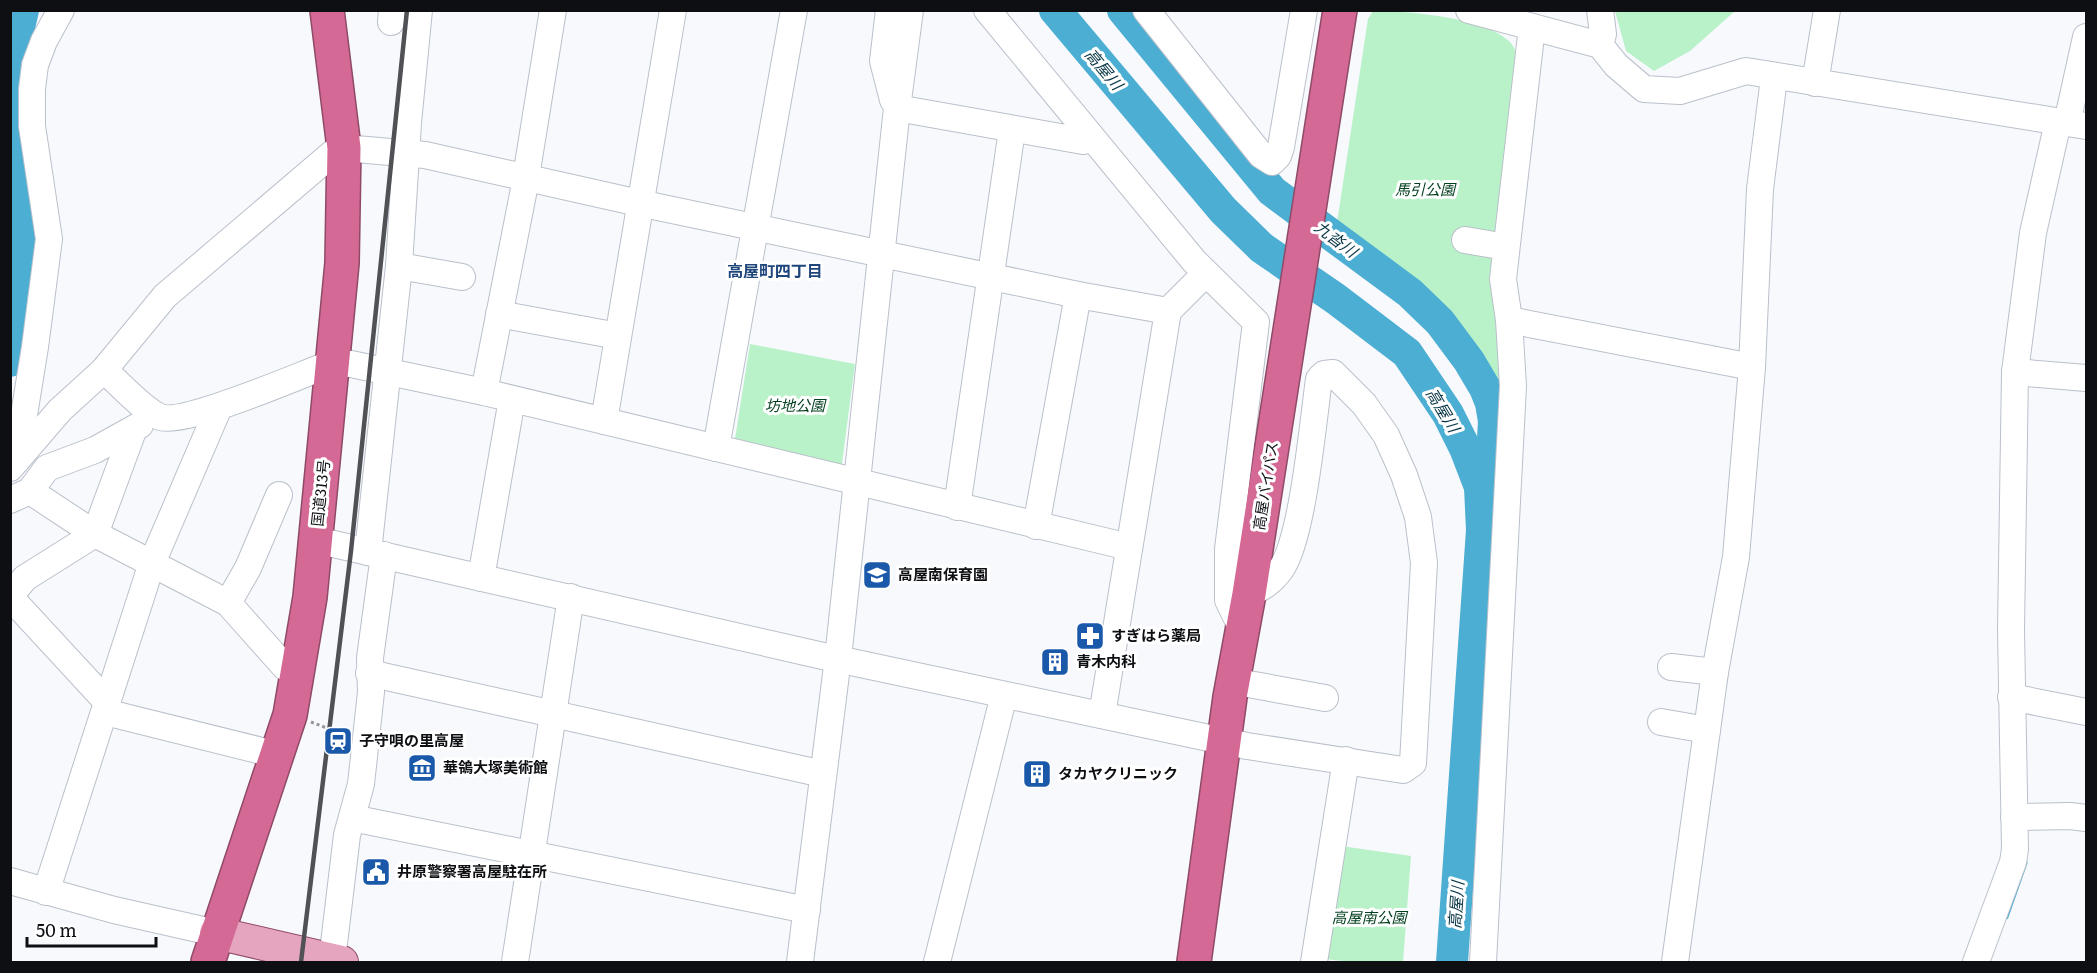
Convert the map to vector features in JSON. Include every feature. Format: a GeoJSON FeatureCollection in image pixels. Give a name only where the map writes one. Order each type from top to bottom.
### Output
{"type":"FeatureCollection","features":[{"type":"Feature","properties":{"kind":"highway","name":"国道313号"},"geometry":{"type":"LineString","coordinates":[[212,948],[290,715],[316,540],[342,263],[344,148],[327,10]]}},
{"type":"Feature","properties":{"kind":"highway","name":"高屋バイパス"},"geometry":{"type":"LineString","coordinates":[[1194,963],[1232,681],[1249,594],[1340,10]]}},
{"type":"Feature","properties":{"kind":"main road"},"geometry":{"type":"LineString","coordinates":[[212,948],[337,961]]}},
{"type":"Feature","properties":{"kind":"street"},"geometry":{"type":"LineString","coordinates":[[13,464],[33,358],[49,239],[32,126],[32,88],[35,65],[44,41],[61,10]]}},
{"type":"Feature","properties":{"kind":"street"},"geometry":{"type":"LineString","coordinates":[[337,961],[347,835],[361,784],[371,692],[369,673],[387,371],[399,266],[408,123],[419,10]]}},
{"type":"Feature","properties":{"kind":"street"},"geometry":{"type":"LineString","coordinates":[[484,392],[525,176],[553,10]]}},
{"type":"Feature","properties":{"kind":"street"},"geometry":{"type":"LineString","coordinates":[[604,421],[673,10]]}},
{"type":"Feature","properties":{"kind":"street"},"geometry":{"type":"LineString","coordinates":[[716,448],[758,228],[794,10]]}},
{"type":"Feature","properties":{"kind":"street"},"geometry":{"type":"LineString","coordinates":[[889,10],[884,62],[890,94],[897,108]]}},
{"type":"Feature","properties":{"kind":"street"},"geometry":{"type":"LineString","coordinates":[[800,963],[838,658],[884,254],[897,108],[910,10]]}},
{"type":"Feature","properties":{"kind":"street"},"geometry":{"type":"LineString","coordinates":[[897,108],[914,95],[925,10]]}},
{"type":"Feature","properties":{"kind":"street"},"geometry":{"type":"LineString","coordinates":[[987,10],[1205,274],[1256,322],[1228,549],[1228,600],[1242,629]]}},
{"type":"Feature","properties":{"kind":"street"},"geometry":{"type":"LineString","coordinates":[[1158,16],[1261,155],[1272,162],[1278,156],[1281,147],[1304,10]]}},
{"type":"Feature","properties":{"kind":"street"},"geometry":{"type":"LineString","coordinates":[[1600,10],[1603,34],[1600,45]]}},
{"type":"Feature","properties":{"kind":"street"},"geometry":{"type":"LineString","coordinates":[[1815,83],[1827,10]]}},
{"type":"Feature","properties":{"kind":"street"},"geometry":{"type":"LineString","coordinates":[[1481,12],[1600,45],[1616,65],[1644,89],[1680,91],[1746,71],[1773,78],[2071,124]]}},
{"type":"Feature","properties":{"kind":"street"},"geometry":{"type":"LineString","coordinates":[[1483,963],[1513,386],[1509,320],[1503,279],[1532,27]]}},
{"type":"Feature","properties":{"kind":"street"},"geometry":{"type":"LineString","coordinates":[[1976,963],[2013,862],[2011,697],[2015,372],[2032,233],[2071,124],[2086,37]]}},
{"type":"Feature","properties":{"kind":"street"},"geometry":{"type":"LineString","coordinates":[[1675,963],[1715,672],[1736,557],[1752,367],[1761,189],[1773,78]]}},
{"type":"Feature","properties":{"kind":"street"},"geometry":{"type":"LineString","coordinates":[[897,108],[1012,130],[1083,141],[1092,139]]}},
{"type":"Feature","properties":{"kind":"street"},"geometry":{"type":"LineString","coordinates":[[957,507],[1012,130]]}},
{"type":"Feature","properties":{"kind":"street"},"geometry":{"type":"LineString","coordinates":[[13,464],[60,411],[104,370],[150,312],[187,276],[333,153],[344,148],[407,153],[525,176],[758,228],[1168,311]]}},
{"type":"Feature","properties":{"kind":"street"},"geometry":{"type":"LineString","coordinates":[[1465,240],[1506,247]]}},
{"type":"Feature","properties":{"kind":"street"},"geometry":{"type":"LineString","coordinates":[[399,266],[462,277]]}},
{"type":"Feature","properties":{"kind":"street"},"geometry":{"type":"LineString","coordinates":[[1102,715],[1168,311],[1205,274]]}},
{"type":"Feature","properties":{"kind":"street"},"geometry":{"type":"LineString","coordinates":[[1036,526],[1078,294]]}},
{"type":"Feature","properties":{"kind":"street"},"geometry":{"type":"LineString","coordinates":[[499,315],[618,336]]}},
{"type":"Feature","properties":{"kind":"street"},"geometry":{"type":"LineString","coordinates":[[1509,320],[1752,367]]}},
{"type":"Feature","properties":{"kind":"street"},"geometry":{"type":"LineString","coordinates":[[104,370],[155,414],[168,418],[219,407],[333,363],[387,371],[484,392],[1129,547]]}},
{"type":"Feature","properties":{"kind":"street"},"geometry":{"type":"LineString","coordinates":[[2015,372],[2086,378]]}},
{"type":"Feature","properties":{"kind":"street"},"geometry":{"type":"LineString","coordinates":[[316,540],[1102,715],[1223,740],[1403,770],[1413,763],[1424,563],[1418,517],[1404,475],[1386,435],[1364,404],[1334,373],[1324,374],[1319,379],[1297,526],[1283,567],[1269,584],[1249,594]]}},
{"type":"Feature","properties":{"kind":"street"},"geometry":{"type":"LineString","coordinates":[[481,578],[512,399]]}},
{"type":"Feature","properties":{"kind":"street"},"geometry":{"type":"LineString","coordinates":[[46,892],[152,563],[219,407]]}},
{"type":"Feature","properties":{"kind":"street"},"geometry":{"type":"LineString","coordinates":[[155,414],[133,430],[95,450],[47,468],[20,495],[228,603],[285,667],[297,673]]}},
{"type":"Feature","properties":{"kind":"street"},"geometry":{"type":"LineString","coordinates":[[133,430],[95,534],[25,578],[10,596],[106,707],[278,755]]}},
{"type":"Feature","properties":{"kind":"street"},"geometry":{"type":"LineString","coordinates":[[228,603],[248,568],[279,495]]}},
{"type":"Feature","properties":{"kind":"street"},"geometry":{"type":"LineString","coordinates":[[515,963],[571,597]]}},
{"type":"Feature","properties":{"kind":"street"},"geometry":{"type":"LineString","coordinates":[[1671,667],[1715,672]]}},
{"type":"Feature","properties":{"kind":"street"},"geometry":{"type":"LineString","coordinates":[[369,673],[822,774]]}},
{"type":"Feature","properties":{"kind":"street"},"geometry":{"type":"LineString","coordinates":[[1232,681],[1325,698]]}},
{"type":"Feature","properties":{"kind":"street"},"geometry":{"type":"LineString","coordinates":[[937,963],[1004,694]]}},
{"type":"Feature","properties":{"kind":"street"},"geometry":{"type":"LineString","coordinates":[[2011,697],[2086,712]]}},
{"type":"Feature","properties":{"kind":"street"},"geometry":{"type":"LineString","coordinates":[[1661,722],[1707,730]]}},
{"type":"Feature","properties":{"kind":"street"},"geometry":{"type":"LineString","coordinates":[[1314,963],[1346,760]]}},
{"type":"Feature","properties":{"kind":"street"},"geometry":{"type":"LineString","coordinates":[[2014,817],[2086,818]]}},
{"type":"Feature","properties":{"kind":"street"},"geometry":{"type":"LineString","coordinates":[[352,818],[807,910]]}},
{"type":"Feature","properties":{"kind":"street"},"geometry":{"type":"LineString","coordinates":[[10,881],[212,948]]}},
{"type":"Feature","properties":{"kind":"path"},"geometry":{"type":"LineString","coordinates":[[310,722],[332,730]]}},
{"type":"Feature","properties":{"kind":"green space"},"geometry":{"type":"Polygon","coordinates":[[[1615,10],[1735,11],[1690,51],[1654,71],[1626,51],[1615,10]]]}},
{"type":"Feature","properties":{"kind":"green space","name":"馬引公園"},"geometry":{"type":"Polygon","coordinates":[[[1373,11],[1425,14],[1482,26],[1509,41],[1514,47],[1522,71],[1503,381],[1490,386],[1476,352],[1438,306],[1336,229],[1368,19],[1373,11]]]}},
{"type":"Feature","properties":{"kind":"green space","name":"坊地公園"},"geometry":{"type":"Polygon","coordinates":[[[750,344],[855,364],[841,471],[734,445],[750,344]]]}},
{"type":"Feature","properties":{"kind":"green space","name":"高屋南公園"},"geometry":{"type":"Polygon","coordinates":[[[1341,846],[1411,856],[1403,962],[1353,962],[1324,959],[1341,846]]]}},
{"type":"Feature","properties":{"kind":"waterway","name":"高屋川"},"geometry":{"type":"LineString","coordinates":[[10,361],[25,252],[12,57],[23,10]]}},
{"type":"Feature","properties":{"kind":"waterway","name":"高屋川"},"geometry":{"type":"LineString","coordinates":[[1055,10],[1223,210],[1262,248],[1336,299],[1407,353],[1448,414],[1465,448],[1480,487],[1482,530],[1452,962]]}},
{"type":"Feature","properties":{"kind":"waterway","name":"九沓川"},"geometry":{"type":"LineString","coordinates":[[1123,10],[1272,191],[1410,293],[1440,322],[1469,361],[1491,403],[1494,421],[1493,439],[1480,487]]}},
{"type":"Feature","properties":{"kind":"waterway"},"geometry":{"type":"LineString","coordinates":[[1494,421],[1498,404],[1497,381]]}},
{"type":"Feature","properties":{"kind":"waterway"},"geometry":{"type":"LineString","coordinates":[[2006,917],[2025,863]]}},
{"type":"Feature","properties":{"kind":"railway"},"geometry":{"type":"LineString","coordinates":[[301,962],[351,551],[407,10]]}},
{"type":"Feature","properties":{"kind":"place","name":"高屋南保育園"},"geometry":{"type":"Point","coordinates":[877,575]}},
{"type":"Feature","properties":{"kind":"place","name":"すぎはら薬局"},"geometry":{"type":"Point","coordinates":[1090,636]}},
{"type":"Feature","properties":{"kind":"place","name":"青木内科"},"geometry":{"type":"Point","coordinates":[1055,662]}},
{"type":"Feature","properties":{"kind":"place","name":"子守唄の里高屋"},"geometry":{"type":"Point","coordinates":[338,741]}},
{"type":"Feature","properties":{"kind":"place","name":"華鴒大塚美術館"},"geometry":{"type":"Point","coordinates":[422,768]}},
{"type":"Feature","properties":{"kind":"place","name":"タカヤクリニック"},"geometry":{"type":"Point","coordinates":[1037,774]}},
{"type":"Feature","properties":{"kind":"place","name":"井原警察署高屋駐在所"},"geometry":{"type":"Point","coordinates":[376,872]}},
{"type":"Feature","properties":{"kind":"district","name":"高屋町四丁目"},"geometry":{"type":"Point","coordinates":[775,271]}}]}
